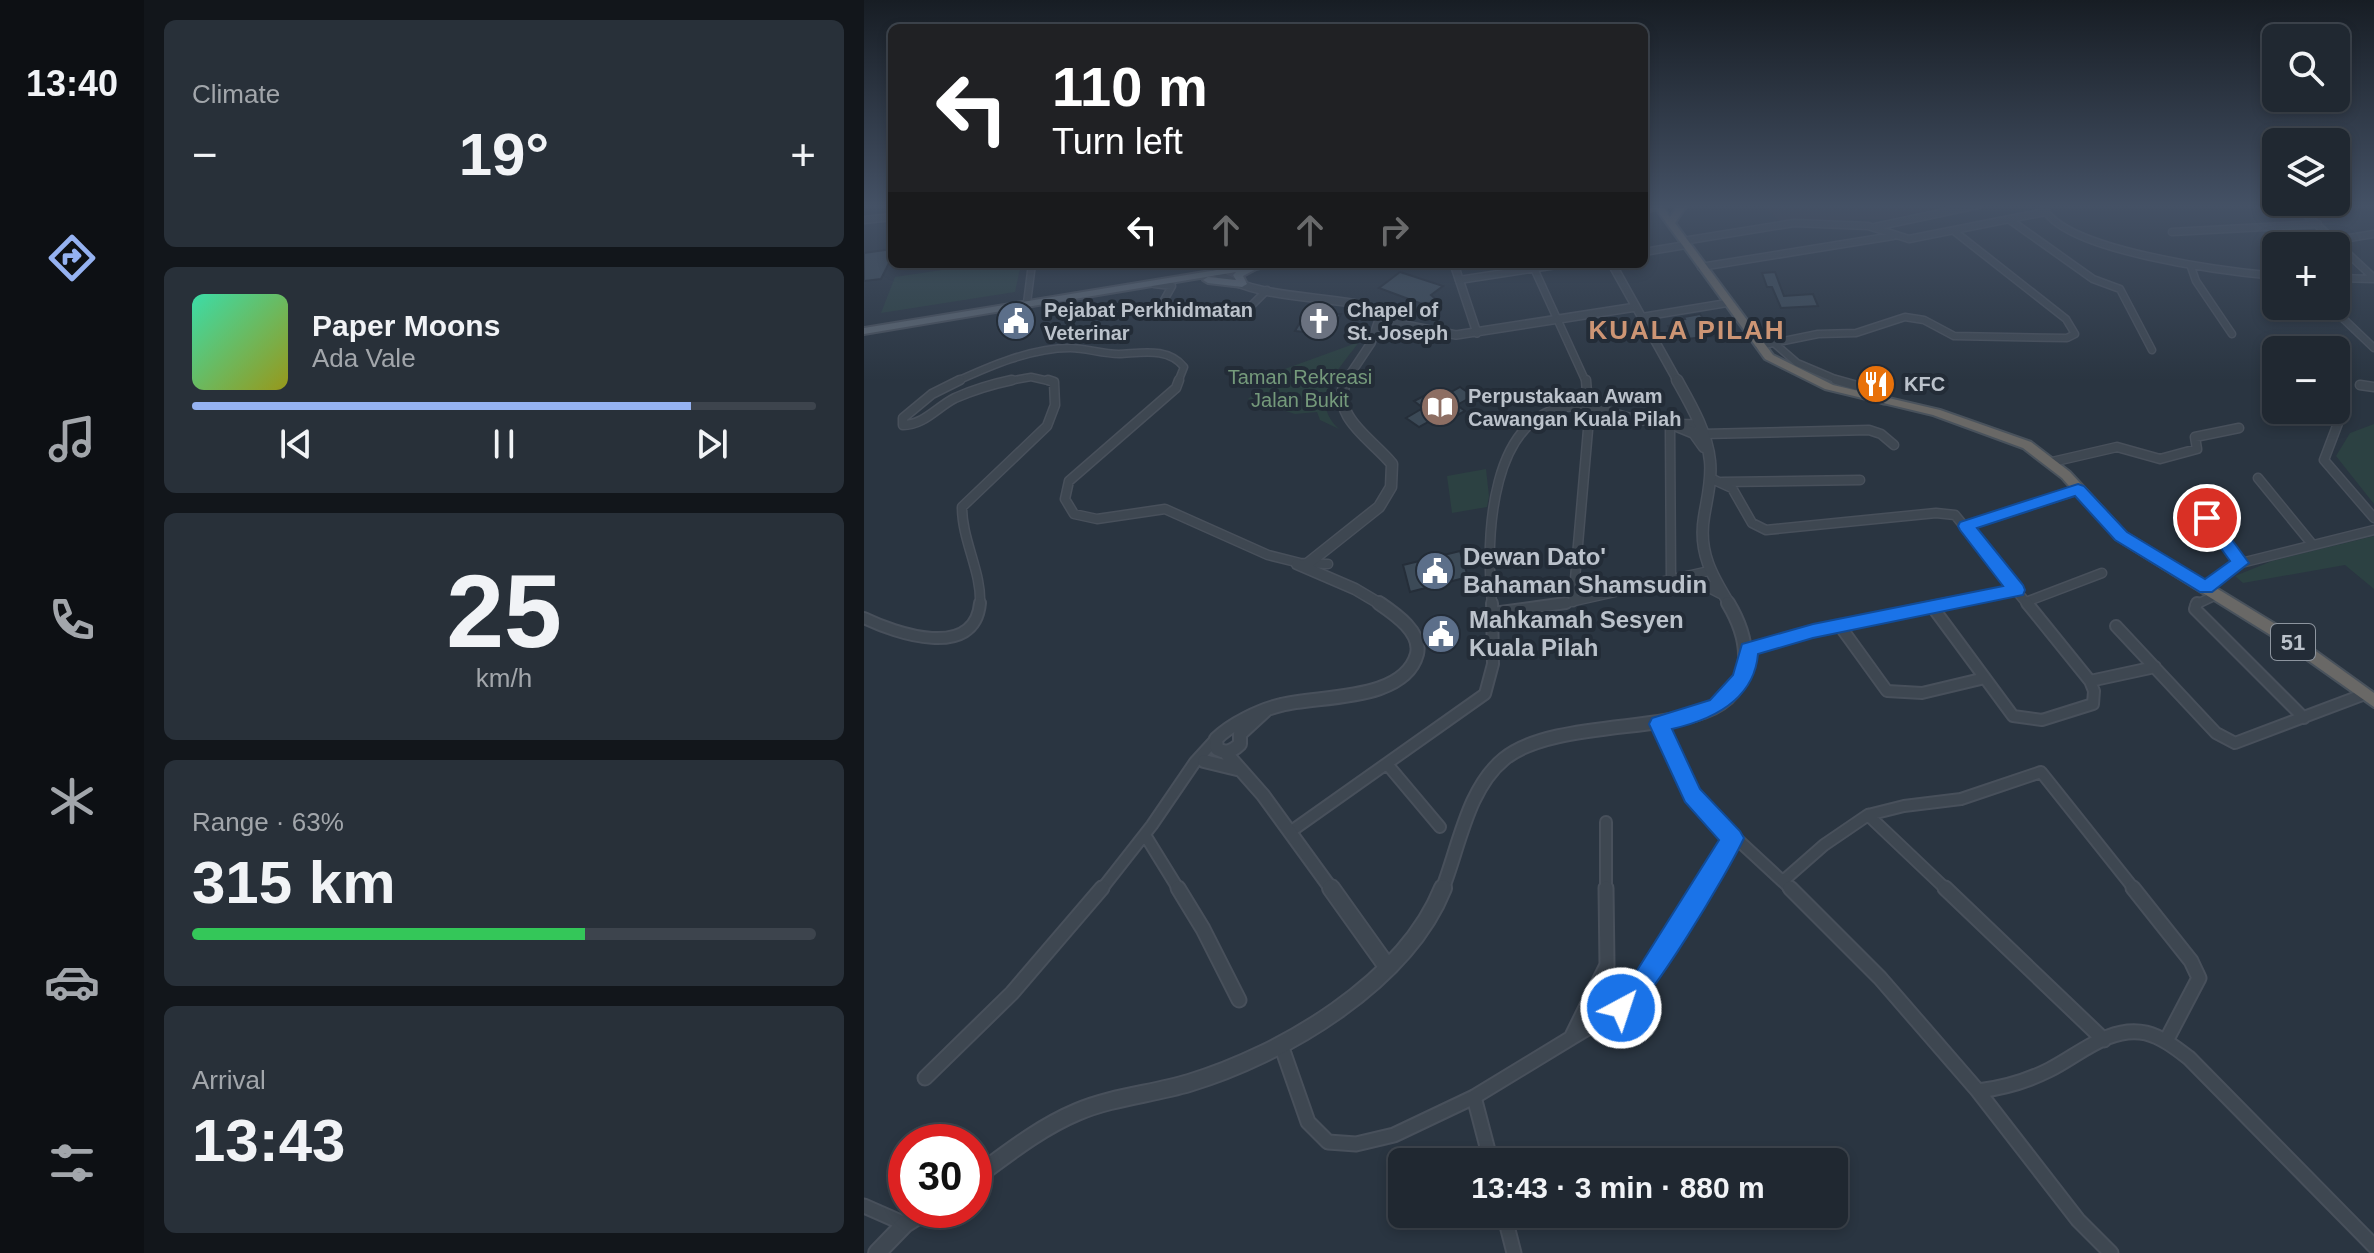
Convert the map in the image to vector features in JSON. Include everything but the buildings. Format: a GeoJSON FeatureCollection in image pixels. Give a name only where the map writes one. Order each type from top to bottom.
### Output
{"type":"FeatureCollection","features":[{"type":"Feature","properties":{"kind":"highway","name":"51"},"geometry":{"type":"LineString","coordinates":[[1699,263],[1769,357],[1811,380],[1846,392],[1988,429],[2027,445],[2052,462],[2121,536],[2290,640],[2369,698]]}},
{"type":"Feature","properties":{"kind":"main road"},"geometry":{"type":"LineString","coordinates":[[1106,290],[1154,284],[1208,268]]}},
{"type":"Feature","properties":{"kind":"main road"},"geometry":{"type":"LineString","coordinates":[[1242,284],[1237,278],[1242,272],[1256,268]]}},
{"type":"Feature","properties":{"kind":"main road"},"geometry":{"type":"LineString","coordinates":[[864,331],[1172,278],[1242,284]]}},
{"type":"Feature","properties":{"kind":"street"},"geometry":{"type":"LineString","coordinates":[[1701,267],[1723,263]]}},
{"type":"Feature","properties":{"kind":"street"},"geometry":{"type":"LineString","coordinates":[[1759,346],[1818,334],[1861,332],[1867,327],[1905,317],[1924,320],[1943,332],[1966,337],[2067,338],[2075,334],[2066,319],[1995,263]]}},
{"type":"Feature","properties":{"kind":"street"},"geometry":{"type":"LineString","coordinates":[[2071,263],[2093,279],[2120,289],[2152,350]]}},
{"type":"Feature","properties":{"kind":"street"},"geometry":{"type":"LineString","coordinates":[[2178,263],[2232,274],[2262,275]]}},
{"type":"Feature","properties":{"kind":"street"},"geometry":{"type":"LineString","coordinates":[[2358,263],[2372,280]]}},
{"type":"Feature","properties":{"kind":"street"},"geometry":{"type":"LineString","coordinates":[[2191,267],[2196,281],[2232,334]]}},
{"type":"Feature","properties":{"kind":"street"},"geometry":{"type":"LineString","coordinates":[[1027,303],[1031,268]]}},
{"type":"Feature","properties":{"kind":"street"},"geometry":{"type":"LineString","coordinates":[[1214,268],[1242,284],[1300,299],[1352,303],[1412,326]]}},
{"type":"Feature","properties":{"kind":"street"},"geometry":{"type":"LineString","coordinates":[[1455,268],[1477,333]]}},
{"type":"Feature","properties":{"kind":"street"},"geometry":{"type":"LineString","coordinates":[[1459,280],[1522,268]]}},
{"type":"Feature","properties":{"kind":"street"},"geometry":{"type":"LineString","coordinates":[[1534,268],[1587,383],[1587,393],[1579,406]]}},
{"type":"Feature","properties":{"kind":"street"},"geometry":{"type":"LineString","coordinates":[[992,1165],[1072,1114],[1219,1074],[1281,1045],[1342,1005],[1386,965],[1429,917],[1455,864],[1479,789],[1498,763],[1529,746],[1697,715],[1717,706],[1740,680],[1748,664],[1749,649],[1704,555],[1702,525],[1714,480],[1702,429],[1614,268]]}},
{"type":"Feature","properties":{"kind":"street"},"geometry":{"type":"LineString","coordinates":[[2350,279],[2372,280]]}},
{"type":"Feature","properties":{"kind":"street"},"geometry":{"type":"LineString","coordinates":[[1154,284],[1172,286],[1158,311],[1161,313],[1246,311],[1267,290]]}},
{"type":"Feature","properties":{"kind":"street"},"geometry":{"type":"LineString","coordinates":[[1642,317],[1727,303]]}},
{"type":"Feature","properties":{"kind":"street"},"geometry":{"type":"LineString","coordinates":[[1369,309],[1379,320],[1447,335],[1477,333],[1636,307]]}},
{"type":"Feature","properties":{"kind":"street"},"geometry":{"type":"LineString","coordinates":[[1302,564],[1335,544],[1379,507],[1391,487],[1392,464],[1347,416],[1341,405],[1344,386],[1377,332],[1379,320]]}},
{"type":"Feature","properties":{"kind":"street"},"geometry":{"type":"LineString","coordinates":[[2345,320],[2374,348]]}},
{"type":"Feature","properties":{"kind":"street"},"geometry":{"type":"LineString","coordinates":[[1774,343],[1806,368],[1886,394],[1884,400]]}},
{"type":"Feature","properties":{"kind":"street"},"geometry":{"type":"LineString","coordinates":[[864,618],[900,635],[932,639],[963,632],[978,617],[980,599],[963,533],[962,507],[1047,426],[1054,413],[1056,387],[1054,382],[1043,377],[1008,382],[959,397],[916,425],[903,425],[903,418],[915,404],[946,386],[1057,349],[1175,357],[1184,367],[1176,388],[1069,481],[1065,496],[1072,515],[1094,520],[1139,510],[1166,509],[1216,534],[1337,579],[1411,627],[1418,643],[1413,666],[1397,680],[1377,689],[1266,710],[1187,773]]}},
{"type":"Feature","properties":{"kind":"street"},"geometry":{"type":"LineString","coordinates":[[2360,385],[2374,387]]}},
{"type":"Feature","properties":{"kind":"street"},"geometry":{"type":"LineString","coordinates":[[1671,581],[1674,426],[1689,412],[1687,397]]}},
{"type":"Feature","properties":{"kind":"street"},"geometry":{"type":"LineString","coordinates":[[1290,832],[1485,694],[1492,673],[1493,613],[1489,556],[1508,449],[1547,415],[1579,406],[1702,429],[1869,430],[1881,434],[1894,445]]}},
{"type":"Feature","properties":{"kind":"street"},"geometry":{"type":"LineString","coordinates":[[1573,602],[1590,407]]}},
{"type":"Feature","properties":{"kind":"street"},"geometry":{"type":"LineString","coordinates":[[2338,424],[2324,460],[2374,518]]}},
{"type":"Feature","properties":{"kind":"street"},"geometry":{"type":"LineString","coordinates":[[1674,426],[1699,438],[1711,463]]}},
{"type":"Feature","properties":{"kind":"street"},"geometry":{"type":"LineString","coordinates":[[2052,462],[2117,447],[2160,459],[2197,449],[2195,437],[2239,428]]}},
{"type":"Feature","properties":{"kind":"street"},"geometry":{"type":"LineString","coordinates":[[2258,478],[2312,544]]}},
{"type":"Feature","properties":{"kind":"street"},"geometry":{"type":"LineString","coordinates":[[1714,480],[1860,480]]}},
{"type":"Feature","properties":{"kind":"street"},"geometry":{"type":"LineString","coordinates":[[1714,480],[1732,488],[1752,523],[1761,529],[1942,513],[1955,515],[2090,681],[2094,691],[2093,704],[2032,721],[2021,721],[2013,716],[1934,609]]}},
{"type":"Feature","properties":{"kind":"street"},"geometry":{"type":"LineString","coordinates":[[1966,526],[2078,490]]}},
{"type":"Feature","properties":{"kind":"street"},"geometry":{"type":"LineString","coordinates":[[2191,496],[2241,563]]}},
{"type":"Feature","properties":{"kind":"street"},"geometry":{"type":"LineString","coordinates":[[2304,718],[2195,609],[2195,604],[2241,563],[2374,530]]}},
{"type":"Feature","properties":{"kind":"street"},"geometry":{"type":"LineString","coordinates":[[1328,564],[1335,544]]}},
{"type":"Feature","properties":{"kind":"street"},"geometry":{"type":"LineString","coordinates":[[1688,577],[1704,555]]}},
{"type":"Feature","properties":{"kind":"street"},"geometry":{"type":"LineString","coordinates":[[1302,564],[1328,564]]}},
{"type":"Feature","properties":{"kind":"street"},"geometry":{"type":"LineString","coordinates":[[1328,564],[1337,579]]}},
{"type":"Feature","properties":{"kind":"street"},"geometry":{"type":"LineString","coordinates":[[1493,613],[1573,602],[1709,571]]}},
{"type":"Feature","properties":{"kind":"street"},"geometry":{"type":"LineString","coordinates":[[2026,602],[2102,573]]}},
{"type":"Feature","properties":{"kind":"street"},"geometry":{"type":"LineString","coordinates":[[1688,577],[1722,594]]}},
{"type":"Feature","properties":{"kind":"street"},"geometry":{"type":"LineString","coordinates":[[1749,649],[1840,626],[2016,590]]}},
{"type":"Feature","properties":{"kind":"street"},"geometry":{"type":"LineString","coordinates":[[1840,626],[1887,691],[1894,694],[1911,694],[1985,678]]}},
{"type":"Feature","properties":{"kind":"street"},"geometry":{"type":"LineString","coordinates":[[2116,626],[2216,733],[2235,743],[2369,698]]}},
{"type":"Feature","properties":{"kind":"street"},"geometry":{"type":"LineString","coordinates":[[2090,681],[2155,667]]}},
{"type":"Feature","properties":{"kind":"street"},"geometry":{"type":"LineString","coordinates":[[1659,724],[1692,795],[1880,978],[1978,1091],[2078,1220],[2111,1253]]}},
{"type":"Feature","properties":{"kind":"street"},"geometry":{"type":"LineString","coordinates":[[925,1078],[995,1011],[1145,835],[1187,773],[1228,742]]}},
{"type":"Feature","properties":{"kind":"street"},"geometry":{"type":"LineString","coordinates":[[1228,742],[1246,775],[1386,965]]}},
{"type":"Feature","properties":{"kind":"street"},"geometry":{"type":"LineString","coordinates":[[1204,761],[1227,765],[1246,775]]}},
{"type":"Feature","properties":{"kind":"street"},"geometry":{"type":"LineString","coordinates":[[1387,764],[1440,827]]}},
{"type":"Feature","properties":{"kind":"street"},"geometry":{"type":"LineString","coordinates":[[1783,881],[1824,845],[1868,815],[1904,806],[1961,799],[2041,772],[2199,978],[2195,993],[2175,1019],[2166,1041]]}},
{"type":"Feature","properties":{"kind":"street"},"geometry":{"type":"LineString","coordinates":[[1868,815],[2104,1040]]}},
{"type":"Feature","properties":{"kind":"street"},"geometry":{"type":"LineString","coordinates":[[1571,1038],[1607,965],[1606,822]]}},
{"type":"Feature","properties":{"kind":"street"},"geometry":{"type":"LineString","coordinates":[[1145,835],[1203,929],[1239,1000]]}},
{"type":"Feature","properties":{"kind":"street"},"geometry":{"type":"LineString","coordinates":[[1281,1045],[1308,1122],[1328,1142],[1356,1144],[1394,1135],[1474,1097],[1621,1008],[1645,981],[1733,838]]}},
{"type":"Feature","properties":{"kind":"street"},"geometry":{"type":"LineString","coordinates":[[1978,1091],[2001,1089],[2049,1070],[2123,1033],[2142,1032],[2166,1041],[2189,1058],[2374,1246]]}},
{"type":"Feature","properties":{"kind":"street"},"geometry":{"type":"LineString","coordinates":[[1474,1097],[1487,1148]]}},
{"type":"Feature","properties":{"kind":"street"},"geometry":{"type":"LineString","coordinates":[[864,1206],[888,1217]]}},
{"type":"Feature","properties":{"kind":"street"},"geometry":{"type":"LineString","coordinates":[[877,1253],[901,1228]]}},
{"type":"Feature","properties":{"kind":"street"},"geometry":{"type":"LineString","coordinates":[[1508,1228],[1514,1253]]}},
{"type":"Feature","properties":{"kind":"green space"},"geometry":{"type":"Polygon","coordinates":[[[955,268],[1020,268],[1015,292],[881,313],[895,277],[955,268]]]}},
{"type":"Feature","properties":{"kind":"green space","name":"Taman Rekreasi Jalan Bukit"},"geometry":{"type":"Polygon","coordinates":[[[1359,342],[1336,373],[1326,396],[1330,418],[1339,429],[1320,420],[1317,412],[1295,414],[1248,399],[1282,370],[1359,342]]]}},
{"type":"Feature","properties":{"kind":"green space"},"geometry":{"type":"Polygon","coordinates":[[[2374,424],[2374,504],[2336,456],[2350,433],[2374,424]]]}},
{"type":"Feature","properties":{"kind":"green space"},"geometry":{"type":"Polygon","coordinates":[[[1486,469],[1487,507],[1452,513],[1447,476],[1486,469]]]}},
{"type":"Feature","properties":{"kind":"green space"},"geometry":{"type":"Polygon","coordinates":[[[2374,536],[2374,589],[2345,565],[2243,583],[2235,576],[2272,561],[2374,536]]]}},
{"type":"Feature","properties":{"kind":"place","name":"Pejabat Perkhidmatan Veterinar"},"geometry":{"type":"Point","coordinates":[1016,321]}},
{"type":"Feature","properties":{"kind":"place","name":"Chapel of St. Joseph"},"geometry":{"type":"Point","coordinates":[1319,321]}},
{"type":"Feature","properties":{"kind":"place","name":"KFC"},"geometry":{"type":"Point","coordinates":[1876,384]}},
{"type":"Feature","properties":{"kind":"place","name":"Perpustakaan Awam Cawangan Kuala Pilah"},"geometry":{"type":"Point","coordinates":[1440,407]}},
{"type":"Feature","properties":{"kind":"place","name":"Dewan Dato' Bahaman Shamsudin"},"geometry":{"type":"Point","coordinates":[1435,571]}},
{"type":"Feature","properties":{"kind":"place","name":"Mahkamah Sesyen Kuala Pilah"},"geometry":{"type":"Point","coordinates":[1441,634]}},
{"type":"Feature","properties":{"kind":"district","name":"KUALA PILAH"},"geometry":{"type":"Point","coordinates":[1687,330]}},
{"type":"Feature","properties":{"kind":"route"},"geometry":{"type":"LineString","coordinates":[[1621,1008],[1645,981],[1733,838],[1692,795],[1659,724],[1697,715],[1717,706],[1740,680],[1748,664],[1749,649],[1813,631],[2016,590],[1966,526],[2078,490],[2121,536],[2206,587],[2241,563],[2207,518]]}}]}
